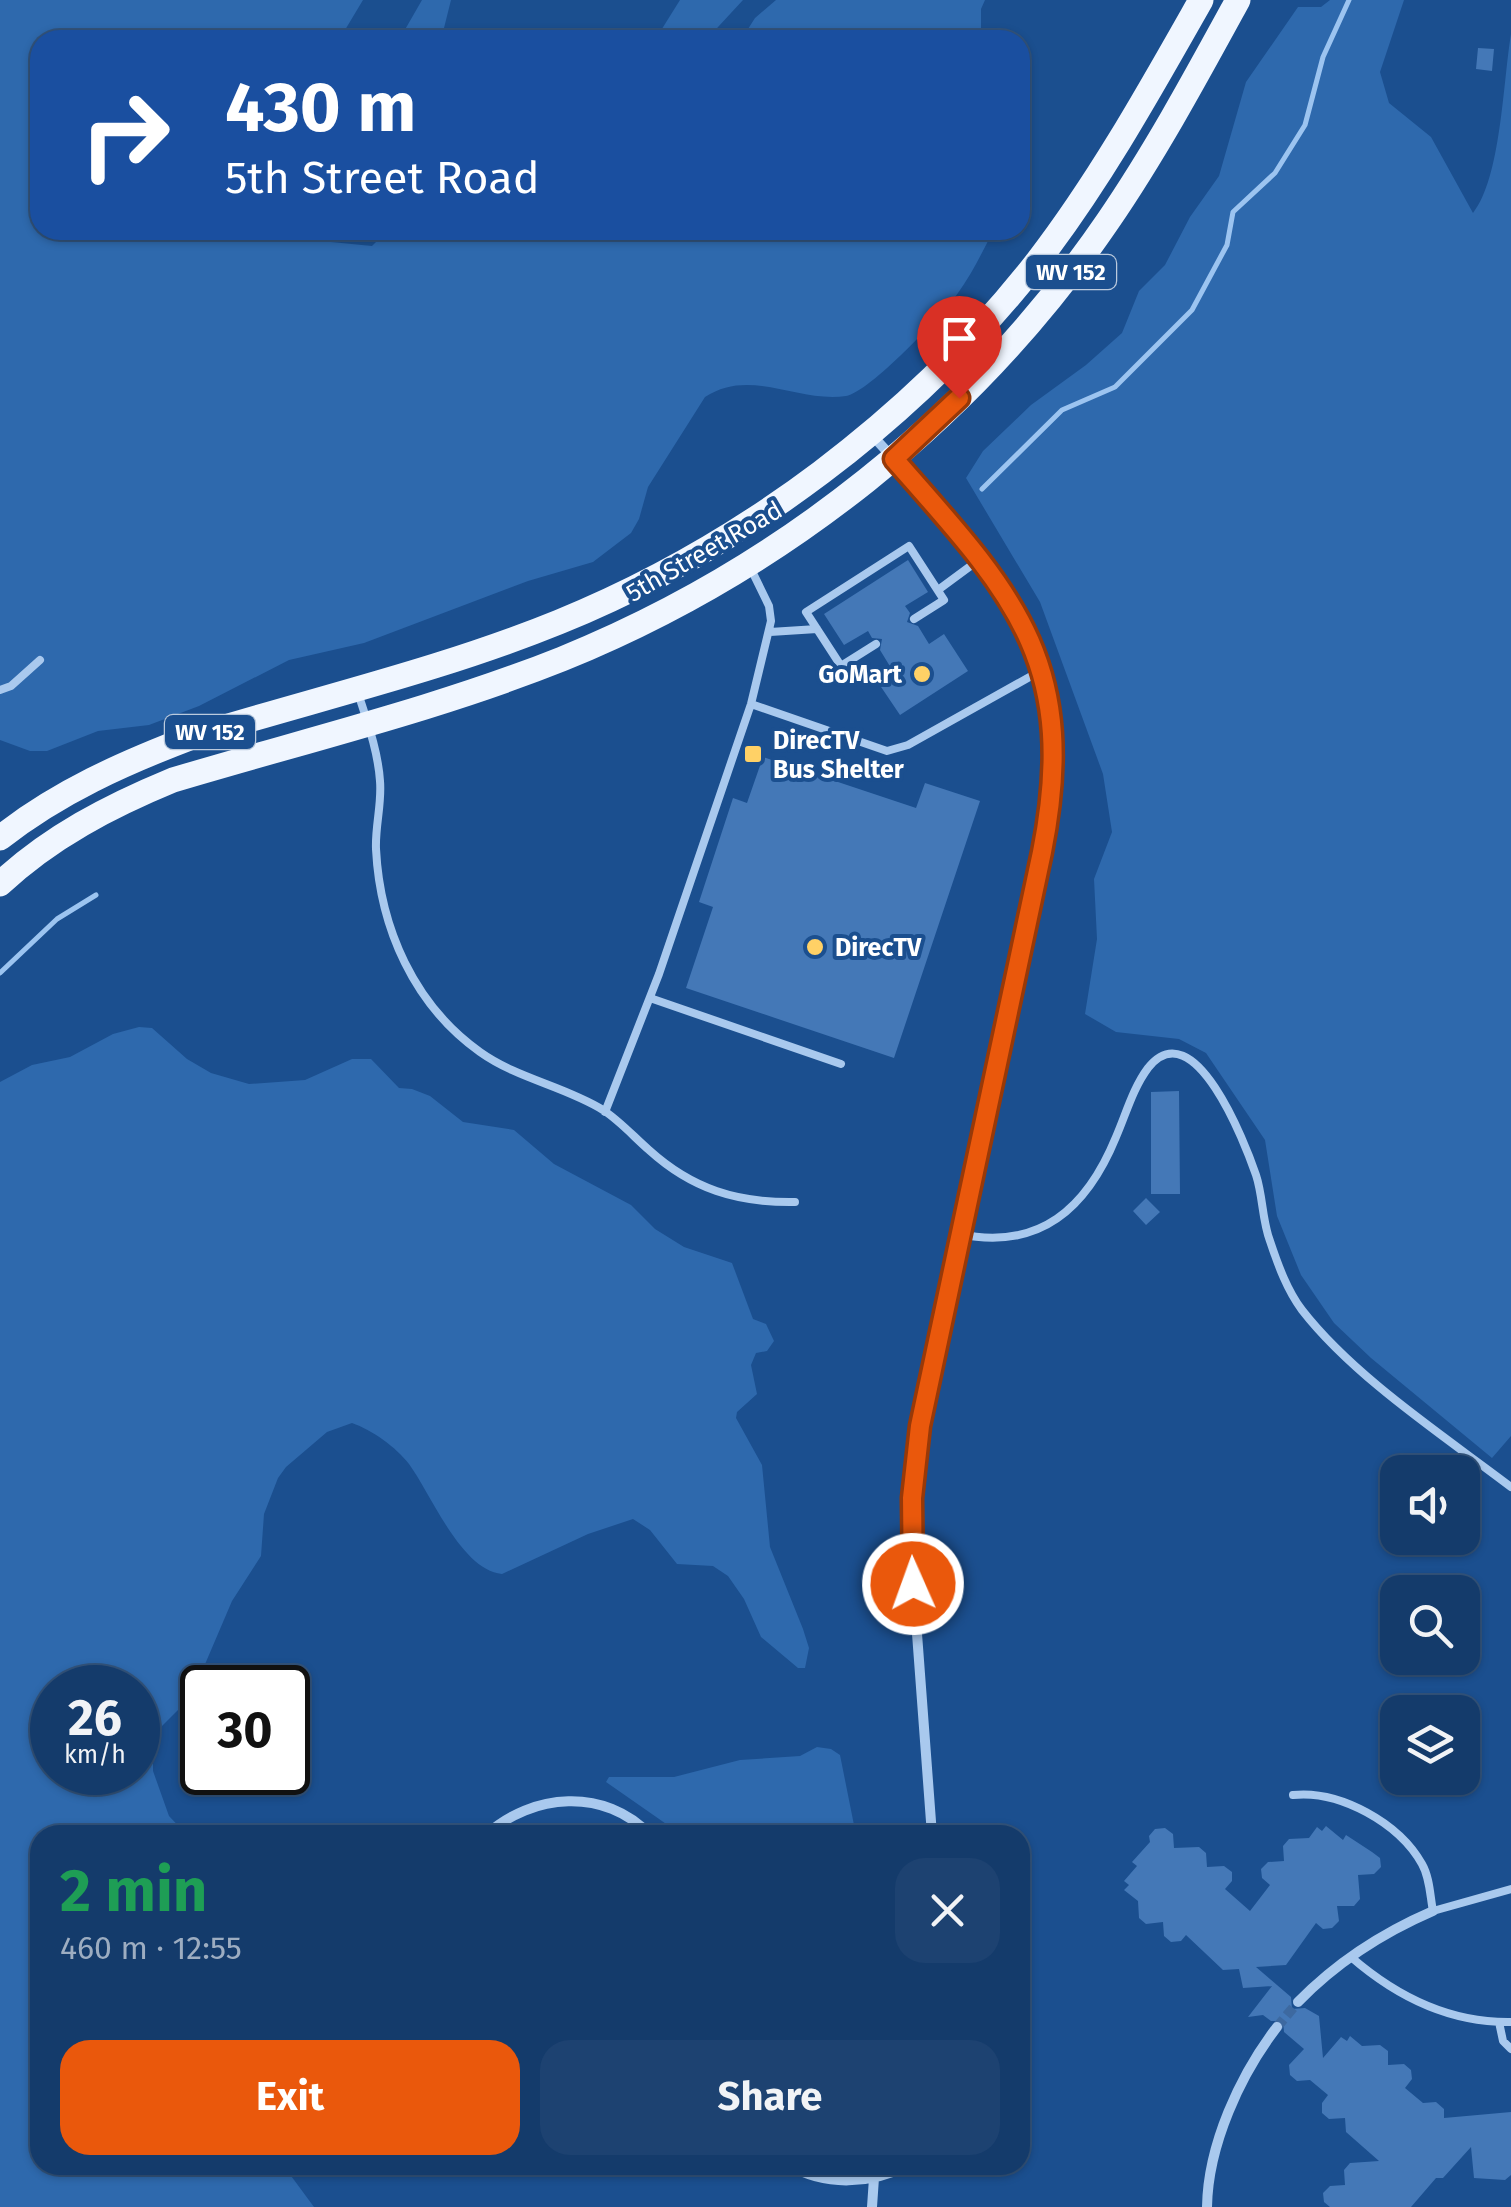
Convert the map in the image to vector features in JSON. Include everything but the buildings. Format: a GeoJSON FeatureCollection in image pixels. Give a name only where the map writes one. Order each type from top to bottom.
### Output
{"type":"FeatureCollection","features":[{"type":"Feature","properties":{"kind":"main road","name":"5th Street Road"},"geometry":{"type":"LineString","coordinates":[[0,838],[60,797],[119,766],[192,737],[475,652],[560,622],[661,574],[762,514],[870,432],[957,351],[1036,262],[1112,154],[1201,0]]}},
{"type":"Feature","properties":{"kind":"main road","name":"5th Street Road"},"geometry":{"type":"LineString","coordinates":[[0,884],[76,826],[140,793],[560,659],[682,603],[800,531],[894,459],[983,374],[1069,275],[1142,169],[1238,0]]}},
{"type":"Feature","properties":{"kind":"street"},"geometry":{"type":"LineString","coordinates":[[870,432],[980,559],[1018,613],[1042,670],[1053,720],[1054,786],[926,1397],[912,1498],[915,1614],[931,1825]]}},
{"type":"Feature","properties":{"kind":"street"},"geometry":{"type":"LineString","coordinates":[[499,1825],[514,1813],[556,1800],[600,1805],[637,1825]]}},
{"type":"Feature","properties":{"kind":"street"},"geometry":{"type":"LineString","coordinates":[[1298,2002],[1351,1957],[1432,1911]]}},
{"type":"Feature","properties":{"kind":"street"},"geometry":{"type":"LineString","coordinates":[[1207,2207],[1209,2178],[1229,2115],[1250,2067],[1277,2027]]}},
{"type":"Feature","properties":{"kind":"street"},"geometry":{"type":"LineString","coordinates":[[814,2175],[882,2175]]}},
{"type":"Feature","properties":{"kind":"street"},"geometry":{"type":"LineString","coordinates":[[872,2207],[874,2178]]}},
{"type":"Feature","properties":{"kind":"lane"},"geometry":{"type":"LineString","coordinates":[[876,644],[841,666],[806,612],[909,546],[944,600],[914,619]]}},
{"type":"Feature","properties":{"kind":"lane"},"geometry":{"type":"LineString","coordinates":[[938,590],[980,559]]}},
{"type":"Feature","properties":{"kind":"lane"},"geometry":{"type":"LineString","coordinates":[[605,1112],[650,998],[752,704],[770,632],[769,606],[749,564]]}},
{"type":"Feature","properties":{"kind":"lane"},"geometry":{"type":"LineString","coordinates":[[770,632],[817,629]]}},
{"type":"Feature","properties":{"kind":"lane"},"geometry":{"type":"LineString","coordinates":[[0,690],[11,686],[40,660]]}},
{"type":"Feature","properties":{"kind":"lane"},"geometry":{"type":"LineString","coordinates":[[752,704],[887,752],[908,745],[1042,670]]}},
{"type":"Feature","properties":{"kind":"lane"},"geometry":{"type":"LineString","coordinates":[[356,688],[380,779],[376,848],[382,898],[409,973],[440,1017],[480,1052],[529,1080],[605,1112],[668,1167],[704,1188],[744,1200],[795,1202]]}},
{"type":"Feature","properties":{"kind":"lane"},"geometry":{"type":"LineString","coordinates":[[650,998],[841,1064]]}},
{"type":"Feature","properties":{"kind":"lane"},"geometry":{"type":"LineString","coordinates":[[959,1234],[1004,1238],[1042,1228],[1069,1212],[1097,1178],[1137,1086],[1151,1065],[1172,1054],[1191,1058],[1211,1080],[1256,1174],[1273,1251],[1301,1308],[1344,1354],[1388,1392],[1511,1487]]}},
{"type":"Feature","properties":{"kind":"lane"},"geometry":{"type":"LineString","coordinates":[[1293,1795],[1343,1801],[1396,1835],[1422,1864],[1432,1911],[1511,1889]]}},
{"type":"Feature","properties":{"kind":"lane"},"geometry":{"type":"LineString","coordinates":[[1351,1957],[1384,1984],[1422,2005],[1466,2019],[1511,2022]]}},
{"type":"Feature","properties":{"kind":"lane"},"geometry":{"type":"LineString","coordinates":[[1500,2022],[1502,2041],[1511,2049]]}},
{"type":"Feature","properties":{"kind":"shaded area"},"geometry":{"type":"Polygon","coordinates":[[[0,0],[363,0],[345,30],[30,30],[30,240],[311,240],[372,246],[378,240],[988,240],[950,304],[905,351],[857,391],[828,397],[739,385],[705,397],[648,487],[631,533],[593,562],[528,581],[364,643],[289,660],[199,706],[149,725],[98,731],[47,751],[30,751],[0,740],[0,0]]]}},
{"type":"Feature","properties":{"kind":"shaded area"},"geometry":{"type":"Polygon","coordinates":[[[422,0],[451,0],[444,30],[405,30],[422,0]]]}},
{"type":"Feature","properties":{"kind":"shaded area"},"geometry":{"type":"Polygon","coordinates":[[[680,0],[743,0],[715,30],[661,30],[680,0]]]}},
{"type":"Feature","properties":{"kind":"shaded area"},"geometry":{"type":"Polygon","coordinates":[[[776,0],[985,0],[981,30],[747,30],[776,0]]]}},
{"type":"Feature","properties":{"kind":"shaded area"},"geometry":{"type":"Polygon","coordinates":[[[1330,0],[1404,0],[1380,72],[1389,103],[1431,137],[1473,213],[1490,177],[1495,154],[1511,34],[1511,1436],[1492,1458],[1334,1323],[1301,1275],[1277,1216],[1265,1140],[1206,1053],[1179,1039],[1116,1032],[1085,1014],[1097,939],[1094,879],[1112,832],[1103,774],[1040,602],[966,478],[983,451],[1031,405],[1122,333],[1139,291],[1165,265],[1190,217],[1219,176],[1246,82],[1298,7],[1321,7],[1330,0]]]}},
{"type":"Feature","properties":{"kind":"shaded area"},"geometry":{"type":"Polygon","coordinates":[[[139,1027],[152,1028],[187,1059],[211,1073],[249,1084],[305,1080],[352,1059],[371,1059],[399,1088],[430,1096],[463,1122],[514,1130],[554,1164],[631,1205],[655,1229],[684,1247],[732,1263],[753,1319],[766,1324],[774,1341],[767,1351],[756,1353],[751,1365],[757,1394],[737,1412],[736,1418],[762,1465],[770,1547],[809,1648],[805,1668],[798,1668],[761,1637],[744,1599],[728,1576],[713,1566],[677,1564],[650,1530],[633,1519],[588,1534],[502,1574],[487,1569],[473,1559],[448,1529],[404,1458],[383,1440],[352,1423],[327,1432],[278,1478],[264,1514],[261,1556],[232,1601],[205,1665],[180,1665],[180,1708],[160,1733],[160,1665],[30,1665],[30,1795],[160,1795],[160,1791],[169,1816],[178,1825],[30,1825],[30,2175],[290,2175],[314,2207],[0,2207],[0,1082],[32,1065],[70,1057],[113,1034],[139,1027]]]}},
{"type":"Feature","properties":{"kind":"shaded area"},"geometry":{"type":"Polygon","coordinates":[[[817,1747],[840,1755],[854,1825],[668,1825],[606,1782],[609,1777],[674,1777],[740,1760],[800,1756],[817,1747]]]}},
{"type":"Feature","properties":{"kind":"waterway"},"geometry":{"type":"LineString","coordinates":[[982,489],[1062,410],[1115,387],[1192,310],[1227,245],[1233,212],[1275,173],[1305,125],[1323,57],[1349,0]]}},
{"type":"Feature","properties":{"kind":"waterway"},"geometry":{"type":"LineString","coordinates":[[0,973],[57,919],[96,895]]}},
{"type":"Feature","properties":{"kind":"tunnel"},"geometry":{"type":"LineString","coordinates":[[1277,2027],[1298,2002]]}},
{"type":"Feature","properties":{"kind":"place","name":"GoMart"},"geometry":{"type":"Point","coordinates":[922,674]}},
{"type":"Feature","properties":{"kind":"place","name":"DirecTV Bus Shelter"},"geometry":{"type":"Point","coordinates":[753,754]}},
{"type":"Feature","properties":{"kind":"place","name":"DirecTV"},"geometry":{"type":"Point","coordinates":[815,947]}},
{"type":"Feature","properties":{"kind":"route"},"geometry":{"type":"LineString","coordinates":[[913,1584],[912,1498],[920,1426],[1054,786],[1053,720],[1048,694],[1018,613],[980,559],[894,459],[959,398]]}}]}
